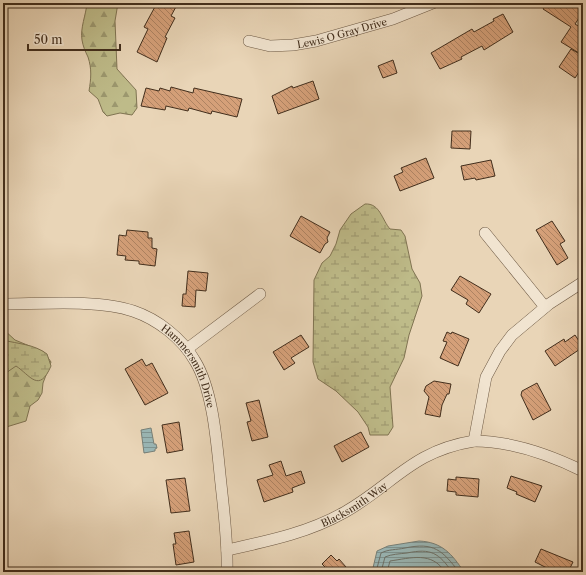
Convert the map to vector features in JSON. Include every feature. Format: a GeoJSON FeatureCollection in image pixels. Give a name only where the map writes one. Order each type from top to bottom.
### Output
{"type":"FeatureCollection","features":[{"type":"Feature","properties":{"kind":"street","name":"Lewis O Gray Drive"},"geometry":{"type":"LineString","coordinates":[[248,41],[270,46],[293,45],[308,42],[341,35],[393,19],[433,3]]}},
{"type":"Feature","properties":{"kind":"street"},"geometry":{"type":"LineString","coordinates":[[485,233],[545,307]]}},
{"type":"Feature","properties":{"kind":"street"},"geometry":{"type":"LineString","coordinates":[[474,441],[483,389],[490,368],[500,351],[512,335],[545,307],[583,282]]}},
{"type":"Feature","properties":{"kind":"street"},"geometry":{"type":"LineString","coordinates":[[187,349],[260,294]]}},
{"type":"Feature","properties":{"kind":"street","name":"Hammersmith Drive"},"geometry":{"type":"LineString","coordinates":[[3,304],[100,305],[123,308],[154,321],[175,336],[187,349],[201,373],[212,417],[220,475],[227,572]]}},
{"type":"Feature","properties":{"kind":"street","name":"Blacksmith Way"},"geometry":{"type":"LineString","coordinates":[[226,550],[268,541],[319,525],[346,512],[419,459],[454,444],[474,441],[492,441],[527,448],[583,471]]}},
{"type":"Feature","properties":{"kind":"green space"},"geometry":{"type":"Polygon","coordinates":[[[87,3],[118,3],[115,21],[117,69],[136,90],[137,108],[132,115],[120,113],[107,116],[103,112],[98,99],[89,91],[91,70],[83,44],[82,35],[82,26],[87,3]]]}},
{"type":"Feature","properties":{"kind":"green space"},"geometry":{"type":"Polygon","coordinates":[[[365,204],[374,206],[390,229],[401,230],[405,236],[412,269],[420,283],[422,296],[409,335],[404,358],[390,387],[393,427],[388,435],[370,435],[368,427],[358,412],[336,391],[318,379],[313,362],[314,280],[322,263],[330,256],[336,244],[340,230],[351,214],[365,204]]]}},
{"type":"Feature","properties":{"kind":"green space"},"geometry":{"type":"Polygon","coordinates":[[[3,329],[15,340],[44,352],[51,362],[43,383],[42,393],[38,400],[30,406],[26,421],[3,428],[3,329]]]}},
{"type":"Feature","properties":{"kind":"green space"},"geometry":{"type":"Polygon","coordinates":[[[3,340],[31,346],[47,354],[51,366],[47,374],[38,381],[34,380],[16,366],[3,375],[3,340]]]}},
{"type":"Feature","properties":{"kind":"water"},"geometry":{"type":"Polygon","coordinates":[[[151,428],[154,444],[156,444],[157,448],[155,451],[144,453],[141,430],[151,428]]]}},
{"type":"Feature","properties":{"kind":"water"},"geometry":{"type":"Polygon","coordinates":[[[419,541],[434,544],[446,550],[464,572],[372,572],[377,551],[388,546],[419,541]]]}},
{"type":"Feature","properties":{"kind":"building"},"geometry":{"type":"Polygon","coordinates":[[[157,3],[178,3],[171,16],[175,18],[165,37],[167,38],[157,62],[137,52],[148,29],[144,27],[157,3]]]}},
{"type":"Feature","properties":{"kind":"building"},"geometry":{"type":"Polygon","coordinates":[[[547,3],[574,3],[583,9],[583,12],[575,24],[583,29],[583,47],[579,53],[561,42],[571,27],[543,9],[547,3]]]}},
{"type":"Feature","properties":{"kind":"building"},"geometry":{"type":"Polygon","coordinates":[[[503,14],[513,32],[484,50],[482,46],[461,57],[462,59],[440,69],[431,53],[472,29],[474,32],[494,21],[493,19],[503,14]]]}},
{"type":"Feature","properties":{"kind":"building"},"geometry":{"type":"Polygon","coordinates":[[[571,49],[583,56],[583,66],[575,78],[559,67],[571,49]]]}},
{"type":"Feature","properties":{"kind":"building"},"geometry":{"type":"Polygon","coordinates":[[[393,60],[397,73],[383,78],[378,66],[393,60]]]}},
{"type":"Feature","properties":{"kind":"building"},"geometry":{"type":"Polygon","coordinates":[[[313,81],[319,99],[278,114],[272,96],[292,86],[293,88],[313,81]]]}},
{"type":"Feature","properties":{"kind":"building"},"geometry":{"type":"Polygon","coordinates":[[[171,87],[193,93],[194,88],[242,99],[237,117],[212,111],[211,114],[189,108],[188,111],[166,106],[165,110],[141,106],[146,88],[159,91],[160,88],[170,91],[171,87]]]}},
{"type":"Feature","properties":{"kind":"building"},"geometry":{"type":"Polygon","coordinates":[[[452,131],[471,131],[470,149],[451,148],[452,131]]]}},
{"type":"Feature","properties":{"kind":"building"},"geometry":{"type":"Polygon","coordinates":[[[426,158],[434,178],[400,191],[394,176],[403,172],[401,168],[426,158]]]}},
{"type":"Feature","properties":{"kind":"building"},"geometry":{"type":"Polygon","coordinates":[[[491,160],[495,176],[476,180],[475,178],[464,180],[461,166],[491,160]]]}},
{"type":"Feature","properties":{"kind":"building"},"geometry":{"type":"Polygon","coordinates":[[[301,216],[330,232],[327,238],[328,242],[325,244],[320,253],[290,236],[301,216]]]}},
{"type":"Feature","properties":{"kind":"building"},"geometry":{"type":"Polygon","coordinates":[[[552,221],[565,241],[560,244],[568,258],[557,265],[536,230],[552,221]]]}},
{"type":"Feature","properties":{"kind":"building"},"geometry":{"type":"Polygon","coordinates":[[[127,230],[148,232],[148,238],[152,238],[152,248],[157,249],[155,266],[139,264],[139,261],[125,260],[126,256],[117,255],[119,235],[126,236],[127,230]]]}},
{"type":"Feature","properties":{"kind":"building"},"geometry":{"type":"Polygon","coordinates":[[[188,271],[208,273],[206,291],[196,290],[195,307],[182,306],[183,294],[186,294],[188,271]]]}},
{"type":"Feature","properties":{"kind":"building"},"geometry":{"type":"Polygon","coordinates":[[[460,276],[491,294],[479,313],[466,304],[468,300],[451,290],[460,276]]]}},
{"type":"Feature","properties":{"kind":"building"},"geometry":{"type":"Polygon","coordinates":[[[447,332],[451,334],[452,332],[469,339],[458,366],[440,358],[447,342],[443,341],[447,332]]]}},
{"type":"Feature","properties":{"kind":"building"},"geometry":{"type":"Polygon","coordinates":[[[301,335],[309,347],[291,358],[295,363],[284,370],[273,352],[301,335]]]}},
{"type":"Feature","properties":{"kind":"building"},"geometry":{"type":"Polygon","coordinates":[[[575,335],[583,347],[555,366],[545,351],[564,339],[565,342],[575,335]]]}},
{"type":"Feature","properties":{"kind":"building"},"geometry":{"type":"Polygon","coordinates":[[[142,359],[146,366],[152,363],[168,393],[145,405],[125,369],[142,359]]]}},
{"type":"Feature","properties":{"kind":"building"},"geometry":{"type":"Polygon","coordinates":[[[434,381],[451,384],[449,394],[447,394],[442,405],[440,417],[425,414],[429,397],[424,391],[426,386],[434,381]]]}},
{"type":"Feature","properties":{"kind":"building"},"geometry":{"type":"Polygon","coordinates":[[[537,383],[551,410],[533,420],[521,395],[522,391],[537,383]]]}},
{"type":"Feature","properties":{"kind":"building"},"geometry":{"type":"Polygon","coordinates":[[[259,400],[268,437],[252,441],[247,422],[251,421],[246,403],[259,400]]]}},
{"type":"Feature","properties":{"kind":"building"},"geometry":{"type":"Polygon","coordinates":[[[179,422],[183,450],[167,453],[162,425],[179,422]]]}},
{"type":"Feature","properties":{"kind":"building"},"geometry":{"type":"Polygon","coordinates":[[[361,432],[369,447],[342,462],[334,446],[361,432]]]}},
{"type":"Feature","properties":{"kind":"building"},"geometry":{"type":"Polygon","coordinates":[[[281,461],[286,476],[301,471],[305,483],[292,488],[293,492],[264,502],[257,480],[273,475],[269,465],[281,461]]]}},
{"type":"Feature","properties":{"kind":"building"},"geometry":{"type":"Polygon","coordinates":[[[511,476],[542,486],[535,502],[516,494],[517,492],[507,488],[511,476]]]}},
{"type":"Feature","properties":{"kind":"building"},"geometry":{"type":"Polygon","coordinates":[[[456,477],[479,479],[478,497],[456,495],[456,492],[447,491],[448,479],[456,480],[456,477]]]}},
{"type":"Feature","properties":{"kind":"building"},"geometry":{"type":"Polygon","coordinates":[[[185,478],[190,511],[171,513],[166,480],[185,478]]]}},
{"type":"Feature","properties":{"kind":"building"},"geometry":{"type":"Polygon","coordinates":[[[189,531],[194,562],[176,565],[173,544],[176,544],[174,533],[189,531]]]}},
{"type":"Feature","properties":{"kind":"building"},"geometry":{"type":"Polygon","coordinates":[[[541,549],[573,562],[568,572],[555,572],[535,562],[541,549]]]}},
{"type":"Feature","properties":{"kind":"building"},"geometry":{"type":"Polygon","coordinates":[[[331,555],[337,561],[339,559],[346,567],[344,569],[347,572],[324,572],[327,569],[322,564],[331,555]]]}}]}
